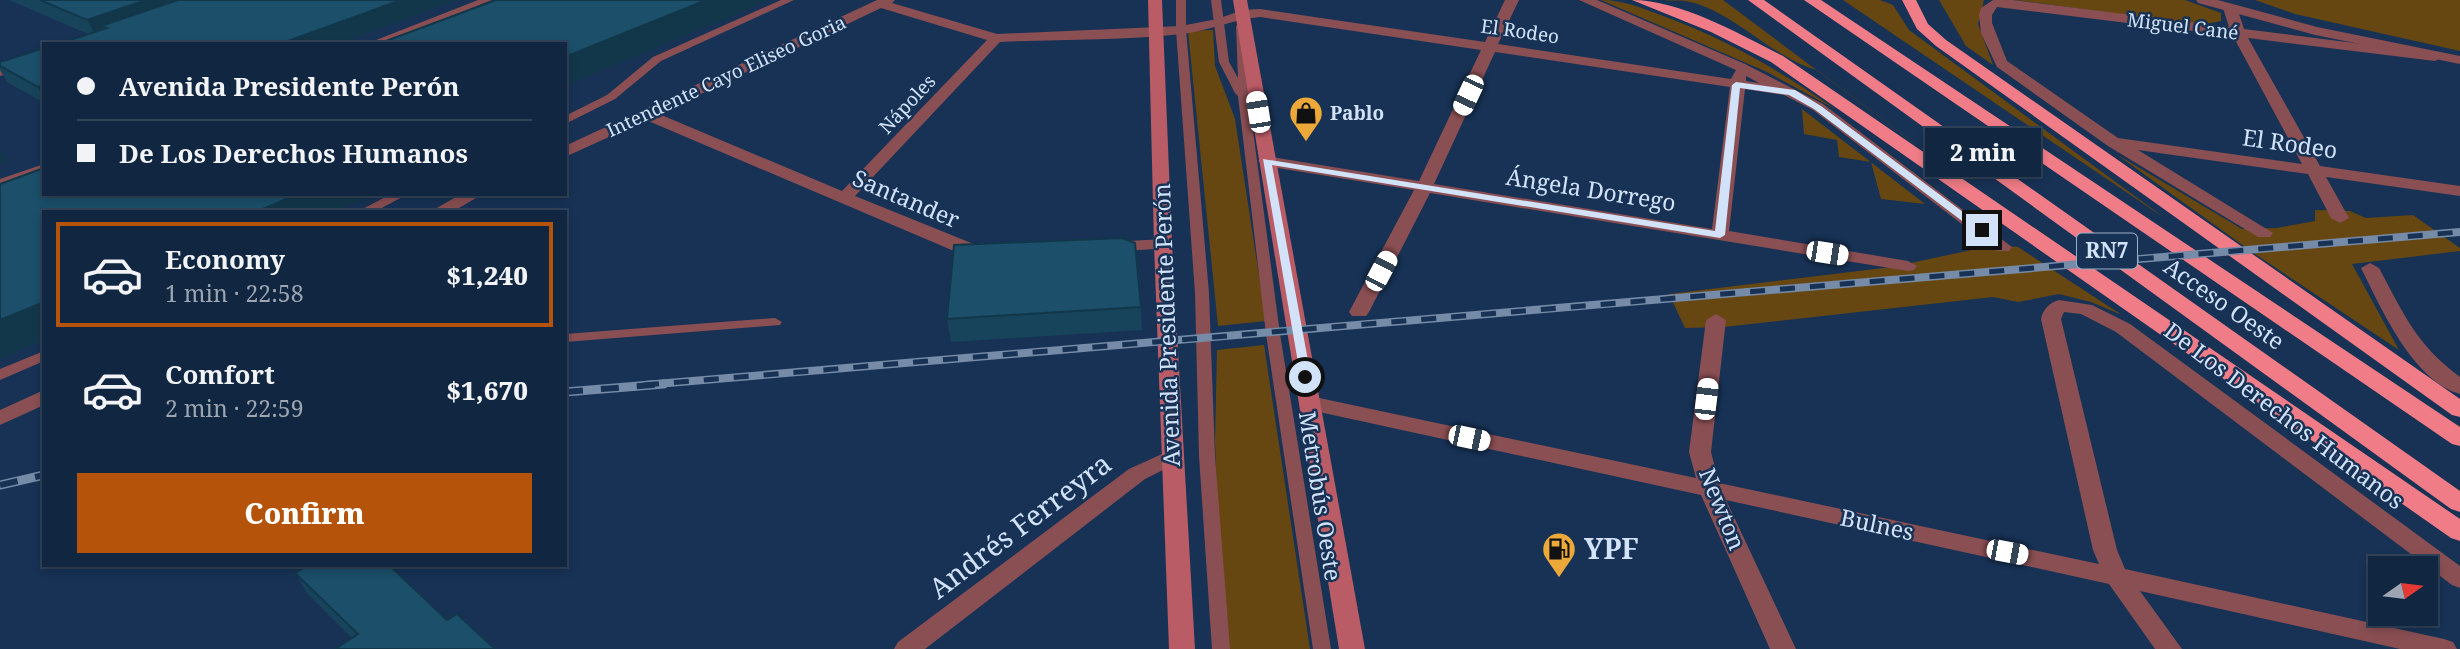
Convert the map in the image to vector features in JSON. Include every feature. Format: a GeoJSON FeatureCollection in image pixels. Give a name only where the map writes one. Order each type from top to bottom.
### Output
{"type":"FeatureCollection","features":[{"type":"Feature","properties":{"kind":"highway"},"geometry":{"type":"LineString","coordinates":[[1639,0],[1716,29],[1777,59],[2460,532]]}},
{"type":"Feature","properties":{"kind":"highway","name":"Acceso Oeste"},"geometry":{"type":"LineString","coordinates":[[1755,0],[2460,503]]}},
{"type":"Feature","properties":{"kind":"highway","name":"Acceso Oeste"},"geometry":{"type":"LineString","coordinates":[[1811,0],[2460,438]]}},
{"type":"Feature","properties":{"kind":"highway"},"geometry":{"type":"LineString","coordinates":[[1909,0],[1922,26],[1941,43],[2460,410]]}},
{"type":"Feature","properties":{"kind":"main road","name":"Avenida Presidente Perón"},"geometry":{"type":"LineString","coordinates":[[1155,0],[1163,244],[1182,649]]}},
{"type":"Feature","properties":{"kind":"main road"},"geometry":{"type":"LineString","coordinates":[[1241,7],[1352,649]]}},
{"type":"Feature","properties":{"kind":"street"},"geometry":{"type":"LineString","coordinates":[[1359,312],[1424,188],[1512,0]]}},
{"type":"Feature","properties":{"kind":"street"},"geometry":{"type":"LineString","coordinates":[[1586,0],[1740,66],[1792,92],[1837,121],[2003,247]]}},
{"type":"Feature","properties":{"kind":"street"},"geometry":{"type":"LineString","coordinates":[[2203,0],[2315,32],[2458,60]]}},
{"type":"Feature","properties":{"kind":"street"},"geometry":{"type":"LineString","coordinates":[[884,2],[996,38],[1181,30],[1220,23],[1241,7]]}},
{"type":"Feature","properties":{"kind":"street","name":"Intendente Cayo Eliseo Goria"},"geometry":{"type":"LineString","coordinates":[[567,151],[884,2]]}},
{"type":"Feature","properties":{"kind":"street","name":"Miguel Cané"},"geometry":{"type":"LineString","coordinates":[[2264,233],[2114,144],[2002,64],[1994,52],[1985,21],[1988,8],[1992,5],[2026,5],[2458,60]]}},
{"type":"Feature","properties":{"kind":"street","name":"El Rodeo"},"geometry":{"type":"LineString","coordinates":[[1241,7],[1260,13],[1792,92]]}},
{"type":"Feature","properties":{"kind":"street"},"geometry":{"type":"LineString","coordinates":[[2230,8],[2238,33],[2340,218]]}},
{"type":"Feature","properties":{"kind":"street","name":"Nápoles"},"geometry":{"type":"LineString","coordinates":[[845,197],[996,38]]}},
{"type":"Feature","properties":{"kind":"street"},"geometry":{"type":"LineString","coordinates":[[1720,235],[1740,66]]}},
{"type":"Feature","properties":{"kind":"street","name":"Santander"},"geometry":{"type":"LineString","coordinates":[[646,114],[967,250],[999,253]]}},
{"type":"Feature","properties":{"kind":"street","name":"El Rodeo"},"geometry":{"type":"LineString","coordinates":[[2114,144],[2129,143],[2460,191]]}},
{"type":"Feature","properties":{"kind":"street","name":"Ángela Dorrego"},"geometry":{"type":"LineString","coordinates":[[1266,161],[1908,266]]}},
{"type":"Feature","properties":{"kind":"street"},"geometry":{"type":"LineString","coordinates":[[442,210],[471,196]]}},
{"type":"Feature","properties":{"kind":"street"},"geometry":{"type":"LineString","coordinates":[[1094,248],[1163,244]]}},
{"type":"Feature","properties":{"kind":"street"},"geometry":{"type":"LineString","coordinates":[[2370,268],[2408,341],[2428,363],[2460,387]]}},
{"type":"Feature","properties":{"kind":"street","name":"De Los Derechos Humanos"},"geometry":{"type":"LineString","coordinates":[[2115,574],[2105,550],[2051,320],[2052,313],[2059,306],[2071,306],[2100,315],[2123,328],[2460,579]]}},
{"type":"Feature","properties":{"kind":"street","name":"Newton"},"geometry":{"type":"LineString","coordinates":[[1716,320],[1700,452],[1710,491],[1783,649]]}},
{"type":"Feature","properties":{"kind":"street"},"geometry":{"type":"LineString","coordinates":[[2428,363],[2460,369]]}},
{"type":"Feature","properties":{"kind":"street"},"geometry":{"type":"LineString","coordinates":[[0,418],[42,398]]}},
{"type":"Feature","properties":{"kind":"street","name":"Bulnes"},"geometry":{"type":"LineString","coordinates":[[1310,402],[1710,491],[2115,574],[2444,649]]}},
{"type":"Feature","properties":{"kind":"street","name":"Andrés Ferreyra"},"geometry":{"type":"LineString","coordinates":[[907,649],[1136,474],[1173,456]]}},
{"type":"Feature","properties":{"kind":"street"},"geometry":{"type":"LineString","coordinates":[[2115,574],[2169,649]]}},
{"type":"Feature","properties":{"kind":"lane"},"geometry":{"type":"LineString","coordinates":[[376,42],[487,0]]}},
{"type":"Feature","properties":{"kind":"lane"},"geometry":{"type":"LineString","coordinates":[[567,120],[611,97],[657,59],[789,0]]}},
{"type":"Feature","properties":{"kind":"lane"},"geometry":{"type":"LineString","coordinates":[[1181,0],[1181,30],[1202,293],[1207,456],[1220,649]]}},
{"type":"Feature","properties":{"kind":"lane","name":"Metrobús Oeste"},"geometry":{"type":"LineString","coordinates":[[1216,0],[1224,62],[1244,100]]}},
{"type":"Feature","properties":{"kind":"lane","name":"Metrobús Oeste"},"geometry":{"type":"LineString","coordinates":[[1241,7],[1244,100],[1280,386],[1322,649]]}},
{"type":"Feature","properties":{"kind":"lane"},"geometry":{"type":"LineString","coordinates":[[0,74],[42,60]]}},
{"type":"Feature","properties":{"kind":"lane"},"geometry":{"type":"LineString","coordinates":[[0,183],[42,168]]}},
{"type":"Feature","properties":{"kind":"lane"},"geometry":{"type":"LineString","coordinates":[[367,210],[398,196]]}},
{"type":"Feature","properties":{"kind":"lane"},"geometry":{"type":"LineString","coordinates":[[567,338],[775,322]]}},
{"type":"Feature","properties":{"kind":"lane"},"geometry":{"type":"LineString","coordinates":[[0,375],[42,356]]}},
{"type":"Feature","properties":{"kind":"shaded area"},"geometry":{"type":"Polygon","coordinates":[[[1601,0],[1640,7],[1710,35],[1773,69],[1835,109],[1767,72],[1601,0]]]}},
{"type":"Feature","properties":{"kind":"shaded area"},"geometry":{"type":"Polygon","coordinates":[[[1663,0],[1723,0],[1816,70],[1783,55],[1719,13],[1685,1],[1663,0]]]}},
{"type":"Feature","properties":{"kind":"shaded area"},"geometry":{"type":"Polygon","coordinates":[[[1843,0],[1880,0],[1893,5],[1909,30],[2166,219],[1843,0]]]}},
{"type":"Feature","properties":{"kind":"shaded area"},"geometry":{"type":"Polygon","coordinates":[[[1939,0],[1984,0],[1978,24],[1993,65],[1966,46],[1939,0]]]}},
{"type":"Feature","properties":{"kind":"shaded area"},"geometry":{"type":"Polygon","coordinates":[[[2015,0],[2185,0],[2221,13],[2221,21],[2201,25],[2015,0]]]}},
{"type":"Feature","properties":{"kind":"shaded area"},"geometry":{"type":"Polygon","coordinates":[[[2255,0],[2460,0],[2460,51],[2295,14],[2255,0]]]}},
{"type":"Feature","properties":{"kind":"shaded area"},"geometry":{"type":"Polygon","coordinates":[[[1213,30],[1215,66],[1235,119],[1266,321],[1218,326],[1188,31],[1213,30]]]}},
{"type":"Feature","properties":{"kind":"shaded area"},"geometry":{"type":"Polygon","coordinates":[[[1816,70],[1817,70],[2056,249],[1816,70]]]}},
{"type":"Feature","properties":{"kind":"shaded area"},"geometry":{"type":"Polygon","coordinates":[[[1802,109],[1871,162],[1839,157],[1837,140],[1804,134],[1802,109]]]}},
{"type":"Feature","properties":{"kind":"shaded area"},"geometry":{"type":"Polygon","coordinates":[[[2116,154],[2242,229],[2277,228],[2315,221],[2315,210],[2350,211],[2366,218],[2413,215],[2460,248],[2460,251],[2352,264],[2399,350],[2255,254],[2116,154]]]}},
{"type":"Feature","properties":{"kind":"shaded area"},"geometry":{"type":"Polygon","coordinates":[[[1871,162],[1925,204],[1881,199],[1871,162]]]}},
{"type":"Feature","properties":{"kind":"shaded area"},"geometry":{"type":"Polygon","coordinates":[[[1995,245],[2018,247],[2122,315],[2091,302],[2059,294],[2018,302],[1993,297],[1724,327],[1685,328],[1669,294],[1892,267],[1995,245]]]}},
{"type":"Feature","properties":{"kind":"shaded area"},"geometry":{"type":"Polygon","coordinates":[[[1264,345],[1310,649],[1222,649],[1215,441],[1217,350],[1264,345]]]}},
{"type":"Feature","properties":{"kind":"building"},"geometry":{"type":"Polygon","coordinates":[[[40,0],[146,0],[87,20],[40,0]]]}},
{"type":"Feature","properties":{"kind":"building"},"geometry":{"type":"Polygon","coordinates":[[[178,0],[401,0],[286,42],[64,42],[107,28],[101,26],[178,0]]]}},
{"type":"Feature","properties":{"kind":"building"},"geometry":{"type":"Polygon","coordinates":[[[496,0],[706,0],[567,56],[567,42],[383,42],[496,0]]]}},
{"type":"Feature","properties":{"kind":"building"},"geometry":{"type":"Polygon","coordinates":[[[42,49],[42,86],[38,87],[0,66],[0,62],[42,49]]]}},
{"type":"Feature","properties":{"kind":"building"},"geometry":{"type":"Polygon","coordinates":[[[42,169],[42,196],[293,196],[261,210],[42,210],[42,303],[0,320],[0,184],[42,169]]]}},
{"type":"Feature","properties":{"kind":"building"},"geometry":{"type":"Polygon","coordinates":[[[1122,238],[1135,243],[1141,307],[947,319],[954,245],[1122,238]]]}},
{"type":"Feature","properties":{"kind":"building"},"geometry":{"type":"Polygon","coordinates":[[[306,567],[391,567],[447,620],[457,614],[495,649],[335,649],[358,634],[295,573],[306,567]]]}},
{"type":"Feature","properties":{"kind":"railway"},"geometry":{"type":"LineString","coordinates":[[644,385],[2460,232]]}},
{"type":"Feature","properties":{"kind":"railway"},"geometry":{"type":"LineString","coordinates":[[567,392],[664,384]]}},
{"type":"Feature","properties":{"kind":"railway"},"geometry":{"type":"LineString","coordinates":[[0,485],[42,475]]}},
{"type":"Feature","properties":{"kind":"place","name":"Pablo"},"geometry":{"type":"Point","coordinates":[1306,143]}},
{"type":"Feature","properties":{"kind":"place","name":"YPF"},"geometry":{"type":"Point","coordinates":[1559,579]}},
{"type":"Feature","properties":{"kind":"route"},"geometry":{"type":"LineString","coordinates":[[1305,377],[1266,161],[1720,235],[1736,85],[1792,92],[1818,107],[1982,230]]}}]}
